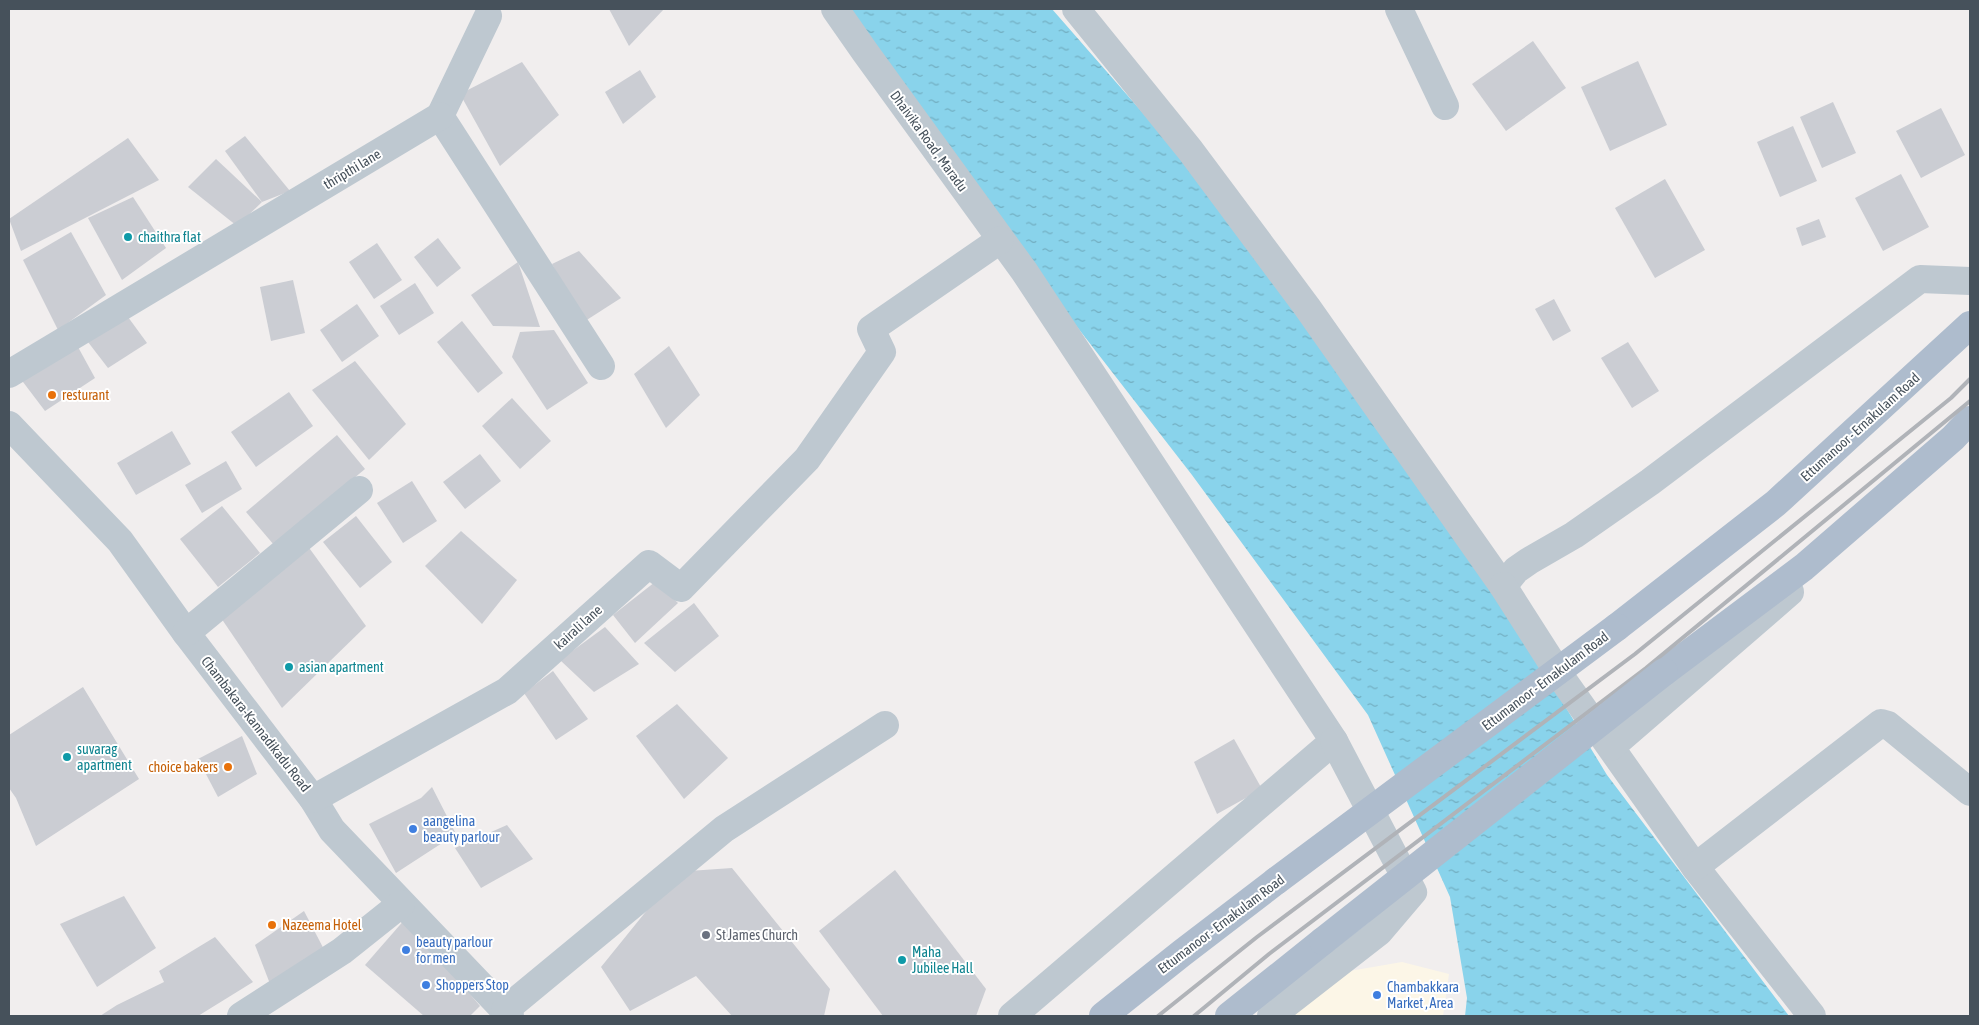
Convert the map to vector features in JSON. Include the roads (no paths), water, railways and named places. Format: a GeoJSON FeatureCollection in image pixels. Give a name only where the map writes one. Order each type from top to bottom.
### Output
{"type":"FeatureCollection","features":[{"type":"Feature","properties":{"kind":"main road","name":"Ettumanoor - Ernakulam Road"},"geometry":{"type":"LineString","coordinates":[[1103,1016],[1276,881],[1618,627],[1776,504],[1970,325]]}},
{"type":"Feature","properties":{"kind":"main road"},"geometry":{"type":"LineString","coordinates":[[1229,1016],[1664,672],[1804,567],[1953,438],[1970,420]]}},
{"type":"Feature","properties":{"kind":"street","name":"Dhaivika Road , Maradu"},"geometry":{"type":"LineString","coordinates":[[835,9],[1024,271],[1334,741],[1413,892],[1379,932],[1271,1016]]}},
{"type":"Feature","properties":{"kind":"street"},"geometry":{"type":"LineString","coordinates":[[1076,9],[1190,150],[1307,307],[1503,586],[1564,680],[1695,867],[1812,1016]]}},
{"type":"Feature","properties":{"kind":"street"},"geometry":{"type":"LineString","coordinates":[[1399,9],[1445,106]]}},
{"type":"Feature","properties":{"kind":"street"},"geometry":{"type":"LineString","coordinates":[[488,16],[440,116],[601,366]]}},
{"type":"Feature","properties":{"kind":"street","name":"thripthi lane"},"geometry":{"type":"LineString","coordinates":[[9,374],[440,116]]}},
{"type":"Feature","properties":{"kind":"street","name":"kairali lane"},"geometry":{"type":"LineString","coordinates":[[313,798],[507,691],[649,564],[681,588],[807,459],[882,352],[871,329],[1000,240]]}},
{"type":"Feature","properties":{"kind":"street"},"geometry":{"type":"LineString","coordinates":[[1503,586],[1516,570],[1574,535],[1650,482],[1920,279],[1970,281]]}},
{"type":"Feature","properties":{"kind":"street","name":"Chambakara-Kannadikadu Road"},"geometry":{"type":"LineString","coordinates":[[9,425],[120,541],[186,633],[313,798],[332,830],[508,1013]]}},
{"type":"Feature","properties":{"kind":"street"},"geometry":{"type":"LineString","coordinates":[[1611,747],[1970,435]]}},
{"type":"Feature","properties":{"kind":"street"},"geometry":{"type":"LineString","coordinates":[[186,633],[359,490]]}},
{"type":"Feature","properties":{"kind":"street"},"geometry":{"type":"LineString","coordinates":[[1695,867],[1881,723],[1888,725],[1970,792]]}},
{"type":"Feature","properties":{"kind":"street"},"geometry":{"type":"LineString","coordinates":[[508,1013],[724,829],[885,726]]}},
{"type":"Feature","properties":{"kind":"street"},"geometry":{"type":"LineString","coordinates":[[1012,1016],[1334,741]]}},
{"type":"Feature","properties":{"kind":"street"},"geometry":{"type":"LineString","coordinates":[[241,1016],[342,951],[402,904]]}},
{"type":"Feature","properties":{"kind":"water"},"geometry":{"type":"Polygon","coordinates":[[[844,9],[1052,9],[1191,168],[1314,327],[1509,614],[1607,775],[1789,1016],[1465,1016],[1467,998],[1450,897],[1368,715],[1192,475],[1022,256],[844,9]]]}},
{"type":"Feature","properties":{"kind":"railway"},"geometry":{"type":"LineString","coordinates":[[1158,1016],[1257,937],[1635,654],[1951,398],[1970,379]]}},
{"type":"Feature","properties":{"kind":"railway"},"geometry":{"type":"LineString","coordinates":[[1194,1016],[1269,954],[1646,668],[1970,401]]}},
{"type":"Feature","properties":{"kind":"place","name":"chaithra flat"},"geometry":{"type":"Point","coordinates":[128,237]}},
{"type":"Feature","properties":{"kind":"place","name":"resturant"},"geometry":{"type":"Point","coordinates":[52,395]}},
{"type":"Feature","properties":{"kind":"place","name":"asian apartment"},"geometry":{"type":"Point","coordinates":[289,667]}},
{"type":"Feature","properties":{"kind":"place","name":"suvarag apartment"},"geometry":{"type":"Point","coordinates":[67,757]}},
{"type":"Feature","properties":{"kind":"place","name":"choice bakers"},"geometry":{"type":"Point","coordinates":[228,767]}},
{"type":"Feature","properties":{"kind":"place","name":"aangelina beauty parlour"},"geometry":{"type":"Point","coordinates":[413,829]}},
{"type":"Feature","properties":{"kind":"place","name":"Nazeema Hotel"},"geometry":{"type":"Point","coordinates":[272,925]}},
{"type":"Feature","properties":{"kind":"place","name":"St James Church"},"geometry":{"type":"Point","coordinates":[706,935]}},
{"type":"Feature","properties":{"kind":"place","name":"beauty parlour for men"},"geometry":{"type":"Point","coordinates":[406,950]}},
{"type":"Feature","properties":{"kind":"place","name":"Maha Jubilee Hall"},"geometry":{"type":"Point","coordinates":[902,960]}},
{"type":"Feature","properties":{"kind":"place","name":"Shoppers Stop"},"geometry":{"type":"Point","coordinates":[426,985]}},
{"type":"Feature","properties":{"kind":"place","name":"Chambakkara Market , Area"},"geometry":{"type":"Point","coordinates":[1377,995]}}]}
